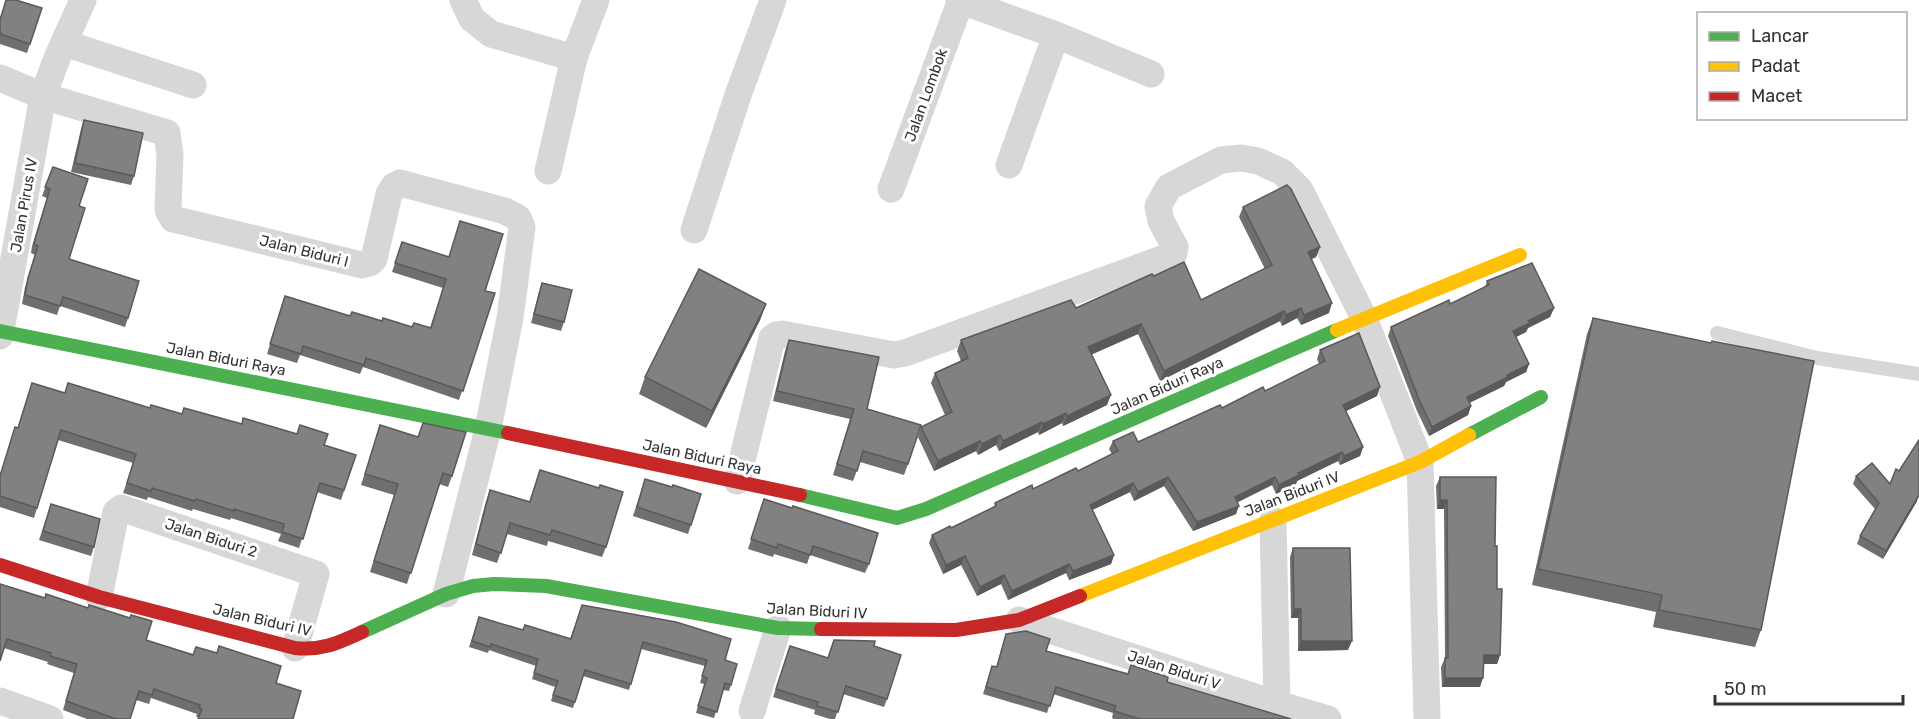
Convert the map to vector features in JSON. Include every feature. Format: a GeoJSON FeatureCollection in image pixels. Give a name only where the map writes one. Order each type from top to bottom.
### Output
{"type":"FeatureCollection","features":[{"type":"Feature","properties":{"kind":"street","name":"Jalan Pirus IV"},"geometry":{"type":"LineString","coordinates":[[0,336],[53,69],[83,0]]}},
{"type":"Feature","properties":{"kind":"street"},"geometry":{"type":"LineString","coordinates":[[463,0],[472,19],[491,34],[574,58]]}},
{"type":"Feature","properties":{"kind":"street"},"geometry":{"type":"LineString","coordinates":[[548,171],[574,58],[596,0]]}},
{"type":"Feature","properties":{"kind":"street"},"geometry":{"type":"LineString","coordinates":[[694,230],[738,95],[773,0]]}},
{"type":"Feature","properties":{"kind":"street"},"geometry":{"type":"LineString","coordinates":[[960,0],[1056,35],[1151,74]]}},
{"type":"Feature","properties":{"kind":"street","name":"Jalan Lombok"},"geometry":{"type":"LineString","coordinates":[[891,189],[960,0]]}},
{"type":"Feature","properties":{"kind":"street"},"geometry":{"type":"LineString","coordinates":[[1009,165],[1056,35]]}},
{"type":"Feature","properties":{"kind":"street"},"geometry":{"type":"LineString","coordinates":[[0,78],[53,69],[193,85]]}},
{"type":"Feature","properties":{"kind":"street","name":"Jalan Biduri I"},"geometry":{"type":"LineString","coordinates":[[53,69],[167,133],[170,155],[168,210],[173,219],[366,265],[374,259],[389,194],[394,186],[400,183],[505,212],[518,218],[522,227],[510,318],[488,429]]}},
{"type":"Feature","properties":{"kind":"street"},"geometry":{"type":"LineString","coordinates":[[737,481],[772,338],[776,335],[782,334],[894,355],[905,353],[1170,256],[1174,253],[1175,247],[1161,221],[1158,206],[1169,187],[1221,160],[1241,158],[1258,161],[1282,172],[1300,190],[1364,318],[1420,462],[1427,719]]}},
{"type":"Feature","properties":{"kind":"street","name":"Jalan Biduri Raya"},"geometry":{"type":"LineString","coordinates":[[0,331],[488,429],[737,481],[897,518],[926,509],[1364,318],[1520,255]]}},
{"type":"Feature","properties":{"kind":"street","name":"Jalan Biduri IV"},"geometry":{"type":"LineString","coordinates":[[0,565],[99,597],[295,648],[312,650],[331,646],[446,594],[473,586],[494,584],[546,586],[778,628],[956,630],[1020,620],[1420,462],[1541,397]]}},
{"type":"Feature","properties":{"kind":"street"},"geometry":{"type":"LineString","coordinates":[[446,594],[488,429]]}},
{"type":"Feature","properties":{"kind":"street","name":"Jalan Biduri 2"},"geometry":{"type":"LineString","coordinates":[[99,597],[116,512],[121,508],[314,573],[316,578],[295,648]]}},
{"type":"Feature","properties":{"kind":"street"},"geometry":{"type":"LineString","coordinates":[[1273,520],[1277,704]]}},
{"type":"Feature","properties":{"kind":"street","name":"Jalan Biduri V"},"geometry":{"type":"LineString","coordinates":[[1020,620],[1328,719]]}},
{"type":"Feature","properties":{"kind":"street"},"geometry":{"type":"LineString","coordinates":[[752,711],[778,628]]}},
{"type":"Feature","properties":{"kind":"street"},"geometry":{"type":"LineString","coordinates":[[0,701],[50,719]]}},
{"type":"Feature","properties":{"kind":"lane"},"geometry":{"type":"LineString","coordinates":[[1717,333],[1816,358],[1919,374]]}},
{"type":"Feature","properties":{"kind":"building"},"geometry":{"type":"Polygon","coordinates":[[[6,0],[16,0],[42,8],[30,44],[0,34],[0,20],[6,0]]]}},
{"type":"Feature","properties":{"kind":"building"},"geometry":{"type":"Polygon","coordinates":[[[84,120],[143,133],[134,176],[75,163],[84,120]]]}},
{"type":"Feature","properties":{"kind":"building"},"geometry":{"type":"Polygon","coordinates":[[[53,167],[88,179],[79,206],[85,208],[69,259],[139,281],[128,318],[63,297],[60,306],[25,295],[38,246],[34,244],[50,189],[45,187],[53,167]]]}},
{"type":"Feature","properties":{"kind":"building"},"geometry":{"type":"Polygon","coordinates":[[[1287,185],[1320,247],[1308,252],[1332,303],[1304,315],[1301,308],[1286,315],[1284,311],[1164,371],[1141,324],[1088,347],[1111,395],[1067,416],[1066,413],[1043,424],[1042,422],[1003,441],[1000,435],[982,444],[980,441],[938,461],[921,427],[952,412],[935,373],[968,358],[961,340],[1071,300],[1076,308],[1184,262],[1201,300],[1272,265],[1243,207],[1287,185]]]}},
{"type":"Feature","properties":{"kind":"building"},"geometry":{"type":"Polygon","coordinates":[[[460,221],[503,234],[485,291],[495,293],[463,391],[366,358],[364,365],[303,346],[301,354],[270,344],[285,296],[350,316],[352,312],[382,321],[383,318],[412,327],[414,323],[431,328],[446,279],[395,263],[402,242],[449,257],[460,221]]]}},
{"type":"Feature","properties":{"kind":"building"},"geometry":{"type":"Polygon","coordinates":[[[1532,263],[1554,308],[1513,331],[1529,364],[1467,397],[1471,406],[1432,427],[1391,327],[1449,300],[1450,304],[1489,285],[1487,281],[1532,263]]]}},
{"type":"Feature","properties":{"kind":"building"},"geometry":{"type":"Polygon","coordinates":[[[699,269],[766,304],[712,411],[645,377],[699,269]]]}},
{"type":"Feature","properties":{"kind":"building"},"geometry":{"type":"Polygon","coordinates":[[[542,283],[572,290],[564,322],[534,314],[542,283]]]}},
{"type":"Feature","properties":{"kind":"building"},"geometry":{"type":"Polygon","coordinates":[[[1593,318],[1711,343],[1712,341],[1814,361],[1761,630],[1659,610],[1662,595],[1538,569],[1593,318]]]}},
{"type":"Feature","properties":{"kind":"building"},"geometry":{"type":"Polygon","coordinates":[[[1359,333],[1380,387],[1343,405],[1363,447],[1344,456],[1342,452],[1298,473],[1299,475],[1279,485],[1275,477],[1235,497],[1239,506],[1197,522],[1168,477],[1138,492],[1133,483],[1090,505],[1114,555],[1073,571],[1069,564],[1012,591],[1004,575],[980,587],[965,556],[946,565],[932,535],[996,506],[995,503],[1032,485],[1033,489],[1076,468],[1078,471],[1118,451],[1113,441],[1133,432],[1138,442],[1220,405],[1222,408],[1263,387],[1265,391],[1325,361],[1320,350],[1359,333]]]}},
{"type":"Feature","properties":{"kind":"building"},"geometry":{"type":"Polygon","coordinates":[[[789,340],[879,357],[867,409],[921,425],[908,464],[863,451],[857,471],[837,464],[854,409],[777,391],[789,340]]]}},
{"type":"Feature","properties":{"kind":"building"},"geometry":{"type":"Polygon","coordinates":[[[32,383],[65,393],[68,383],[150,408],[151,405],[182,414],[184,408],[242,424],[243,418],[297,434],[300,425],[328,434],[324,445],[356,455],[344,490],[320,483],[303,539],[282,532],[284,524],[196,499],[195,501],[152,488],[151,491],[127,483],[136,454],[61,430],[37,508],[0,496],[0,476],[32,383]]]}},
{"type":"Feature","properties":{"kind":"building"},"geometry":{"type":"Polygon","coordinates":[[[423,423],[466,432],[452,476],[443,473],[411,573],[374,561],[398,484],[365,474],[380,425],[418,437],[423,423]]]}},
{"type":"Feature","properties":{"kind":"building"},"geometry":{"type":"Polygon","coordinates":[[[1919,440],[1919,495],[1886,551],[1860,536],[1879,503],[1856,476],[1872,463],[1890,484],[1896,469],[1899,471],[1919,440]]]}},
{"type":"Feature","properties":{"kind":"building"},"geometry":{"type":"Polygon","coordinates":[[[540,470],[599,488],[600,485],[623,492],[606,547],[552,530],[550,535],[510,523],[501,553],[476,544],[490,490],[530,502],[540,470]]]}},
{"type":"Feature","properties":{"kind":"building"},"geometry":{"type":"Polygon","coordinates":[[[1440,477],[1496,477],[1497,589],[1502,589],[1500,655],[1484,655],[1483,678],[1445,678],[1445,658],[1448,658],[1447,500],[1440,500],[1440,477]]]}},
{"type":"Feature","properties":{"kind":"building"},"geometry":{"type":"Polygon","coordinates":[[[645,479],[701,494],[691,525],[637,507],[645,479]]]}},
{"type":"Feature","properties":{"kind":"building"},"geometry":{"type":"Polygon","coordinates":[[[764,499],[878,533],[869,564],[813,546],[810,555],[778,544],[777,548],[751,539],[764,499]]]}},
{"type":"Feature","properties":{"kind":"building"},"geometry":{"type":"Polygon","coordinates":[[[51,504],[100,519],[94,547],[43,531],[51,504]]]}},
{"type":"Feature","properties":{"kind":"building"},"geometry":{"type":"Polygon","coordinates":[[[1293,548],[1350,548],[1352,641],[1301,641],[1301,609],[1294,609],[1293,548]]]}},
{"type":"Feature","properties":{"kind":"building"},"geometry":{"type":"Polygon","coordinates":[[[0,584],[45,598],[46,594],[88,608],[89,605],[130,618],[131,615],[152,621],[146,640],[193,655],[196,647],[217,653],[219,646],[281,666],[276,683],[301,691],[293,719],[198,719],[202,709],[199,708],[200,705],[154,689],[152,695],[139,691],[130,719],[116,719],[66,701],[77,664],[7,639],[0,661],[0,584]]]}},
{"type":"Feature","properties":{"kind":"building"},"geometry":{"type":"Polygon","coordinates":[[[582,605],[676,622],[731,639],[725,660],[737,664],[731,685],[725,683],[717,712],[698,706],[707,678],[702,676],[707,660],[643,642],[631,684],[585,670],[575,702],[553,695],[558,681],[534,673],[538,659],[491,644],[490,647],[472,641],[479,617],[523,630],[525,625],[571,639],[582,605]]]}},
{"type":"Feature","properties":{"kind":"building"},"geometry":{"type":"Polygon","coordinates":[[[1026,631],[1050,639],[1046,651],[1128,674],[1131,665],[1168,677],[1167,682],[1291,719],[1140,719],[1114,711],[1116,706],[1056,687],[1050,706],[986,687],[992,666],[997,667],[1006,634],[1026,631]]]}},
{"type":"Feature","properties":{"kind":"building"},"geometry":{"type":"Polygon","coordinates":[[[834,640],[875,641],[874,646],[901,655],[887,699],[846,686],[838,712],[817,706],[818,702],[776,689],[790,646],[828,658],[834,640]]]}},
{"type":"Feature","properties":{"kind":"traffic: fast"},"geometry":{"type":"LineString","coordinates":[[800,495],[897,518],[926,509],[1337,330]]}},
{"type":"Feature","properties":{"kind":"traffic: fast"},"geometry":{"type":"LineString","coordinates":[[0,331],[508,433]]}},
{"type":"Feature","properties":{"kind":"traffic: fast"},"geometry":{"type":"LineString","coordinates":[[1469,435],[1541,397]]}},
{"type":"Feature","properties":{"kind":"traffic: fast"},"geometry":{"type":"LineString","coordinates":[[362,632],[446,594],[473,586],[494,584],[546,586],[778,628],[821,629]]}},
{"type":"Feature","properties":{"kind":"traffic: slow"},"geometry":{"type":"LineString","coordinates":[[1337,330],[1520,255]]}},
{"type":"Feature","properties":{"kind":"traffic: slow"},"geometry":{"type":"LineString","coordinates":[[1080,596],[1420,462],[1469,435]]}},
{"type":"Feature","properties":{"kind":"traffic: jam"},"geometry":{"type":"LineString","coordinates":[[508,433],[800,495]]}},
{"type":"Feature","properties":{"kind":"traffic: jam"},"geometry":{"type":"LineString","coordinates":[[0,565],[99,597],[295,648],[322,647],[362,632]]}},
{"type":"Feature","properties":{"kind":"traffic: jam"},"geometry":{"type":"LineString","coordinates":[[821,629],[956,630],[1019,620],[1080,596]]}}]}
